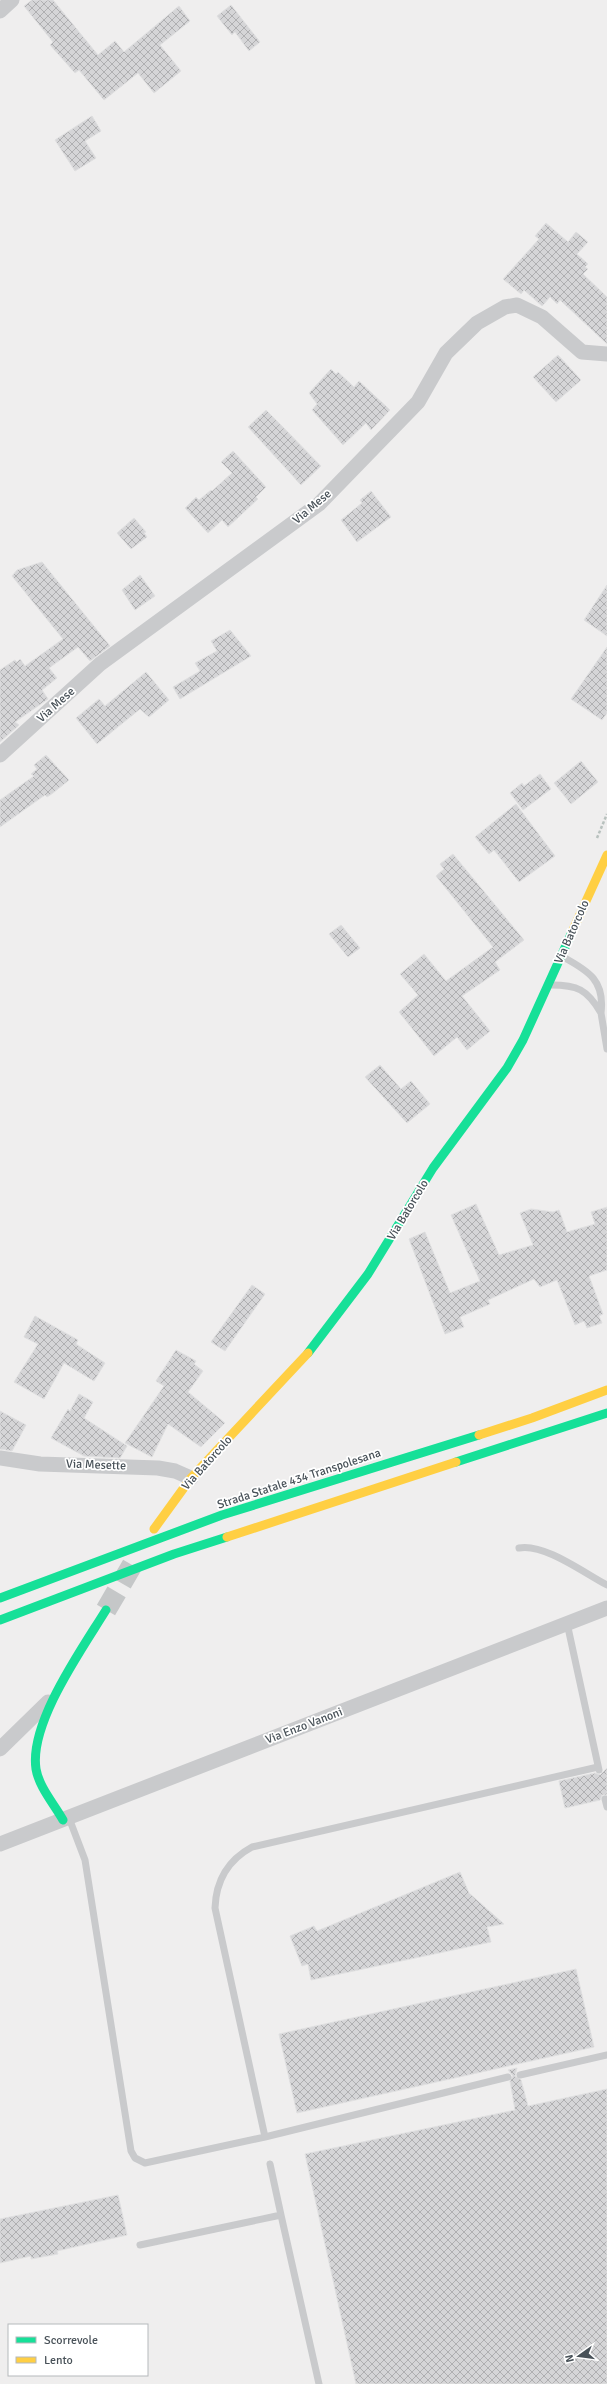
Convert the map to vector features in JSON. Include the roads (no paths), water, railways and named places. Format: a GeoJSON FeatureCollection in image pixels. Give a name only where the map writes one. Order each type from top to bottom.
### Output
{"type":"FeatureCollection","features":[{"type":"Feature","properties":{"kind":"main road","name":"Via Batorcolo"},"geometry":{"type":"LineString","coordinates":[[154,1528],[191,1478],[298,1366],[368,1274],[433,1168],[507,1068],[523,1040],[549,986],[607,855]]}},
{"type":"Feature","properties":{"kind":"main road"},"geometry":{"type":"LineString","coordinates":[[532,1418],[607,1380]]}},
{"type":"Feature","properties":{"kind":"main road","name":"Strada Statale 434 Transpolesana"},"geometry":{"type":"LineString","coordinates":[[0,1598],[222,1515],[532,1418],[607,1390]]}},
{"type":"Feature","properties":{"kind":"main road"},"geometry":{"type":"LineString","coordinates":[[0,1620],[174,1554],[607,1413]]}},
{"type":"Feature","properties":{"kind":"main road"},"geometry":{"type":"LineString","coordinates":[[66,1819],[39,1778],[36,1750],[45,1720],[67,1677],[106,1610]]}},
{"type":"Feature","properties":{"kind":"street"},"geometry":{"type":"LineString","coordinates":[[0,11],[12,0]]}},
{"type":"Feature","properties":{"kind":"street","name":"Via Mese"},"geometry":{"type":"LineString","coordinates":[[0,755],[100,664],[319,504],[418,402],[446,353],[477,323],[505,307],[517,305],[542,317],[582,352],[607,354]]}},
{"type":"Feature","properties":{"kind":"street","name":"Via Mesette"},"geometry":{"type":"LineString","coordinates":[[0,1458],[40,1464],[158,1468],[175,1471],[191,1478]]}},
{"type":"Feature","properties":{"kind":"street","name":"Via Enzo Vanoni"},"geometry":{"type":"LineString","coordinates":[[0,1844],[607,1608]]}},
{"type":"Feature","properties":{"kind":"street"},"geometry":{"type":"LineString","coordinates":[[0,1749],[31,1721],[67,1677]]}},
{"type":"Feature","properties":{"kind":"lane"},"geometry":{"type":"LineString","coordinates":[[562,956],[588,973],[598,985],[603,997],[601,1013],[607,1049]]}},
{"type":"Feature","properties":{"kind":"lane"},"geometry":{"type":"LineString","coordinates":[[549,986],[569,986],[580,989],[594,1002],[601,1013]]}},
{"type":"Feature","properties":{"kind":"lane"},"geometry":{"type":"LineString","coordinates":[[519,1548],[529,1547],[542,1550],[607,1585]]}},
{"type":"Feature","properties":{"kind":"lane"},"geometry":{"type":"LineString","coordinates":[[265,2138],[215,1908],[215,1895],[228,1864],[238,1854],[252,1846],[598,1769],[567,1623]]}},
{"type":"Feature","properties":{"kind":"lane"},"geometry":{"type":"LineString","coordinates":[[66,1819],[85,1860],[131,2151],[135,2158],[145,2163],[265,2138],[508,2077]]}},
{"type":"Feature","properties":{"kind":"lane"},"geometry":{"type":"LineString","coordinates":[[520,2075],[607,2056]]}},
{"type":"Feature","properties":{"kind":"lane"},"geometry":{"type":"LineString","coordinates":[[270,2164],[319,2384]]}},
{"type":"Feature","properties":{"kind":"lane"},"geometry":{"type":"LineString","coordinates":[[140,2245],[281,2215]]}},
{"type":"Feature","properties":{"kind":"tunnel"},"geometry":{"type":"LineString","coordinates":[[106,1610],[134,1562]]}}]}
